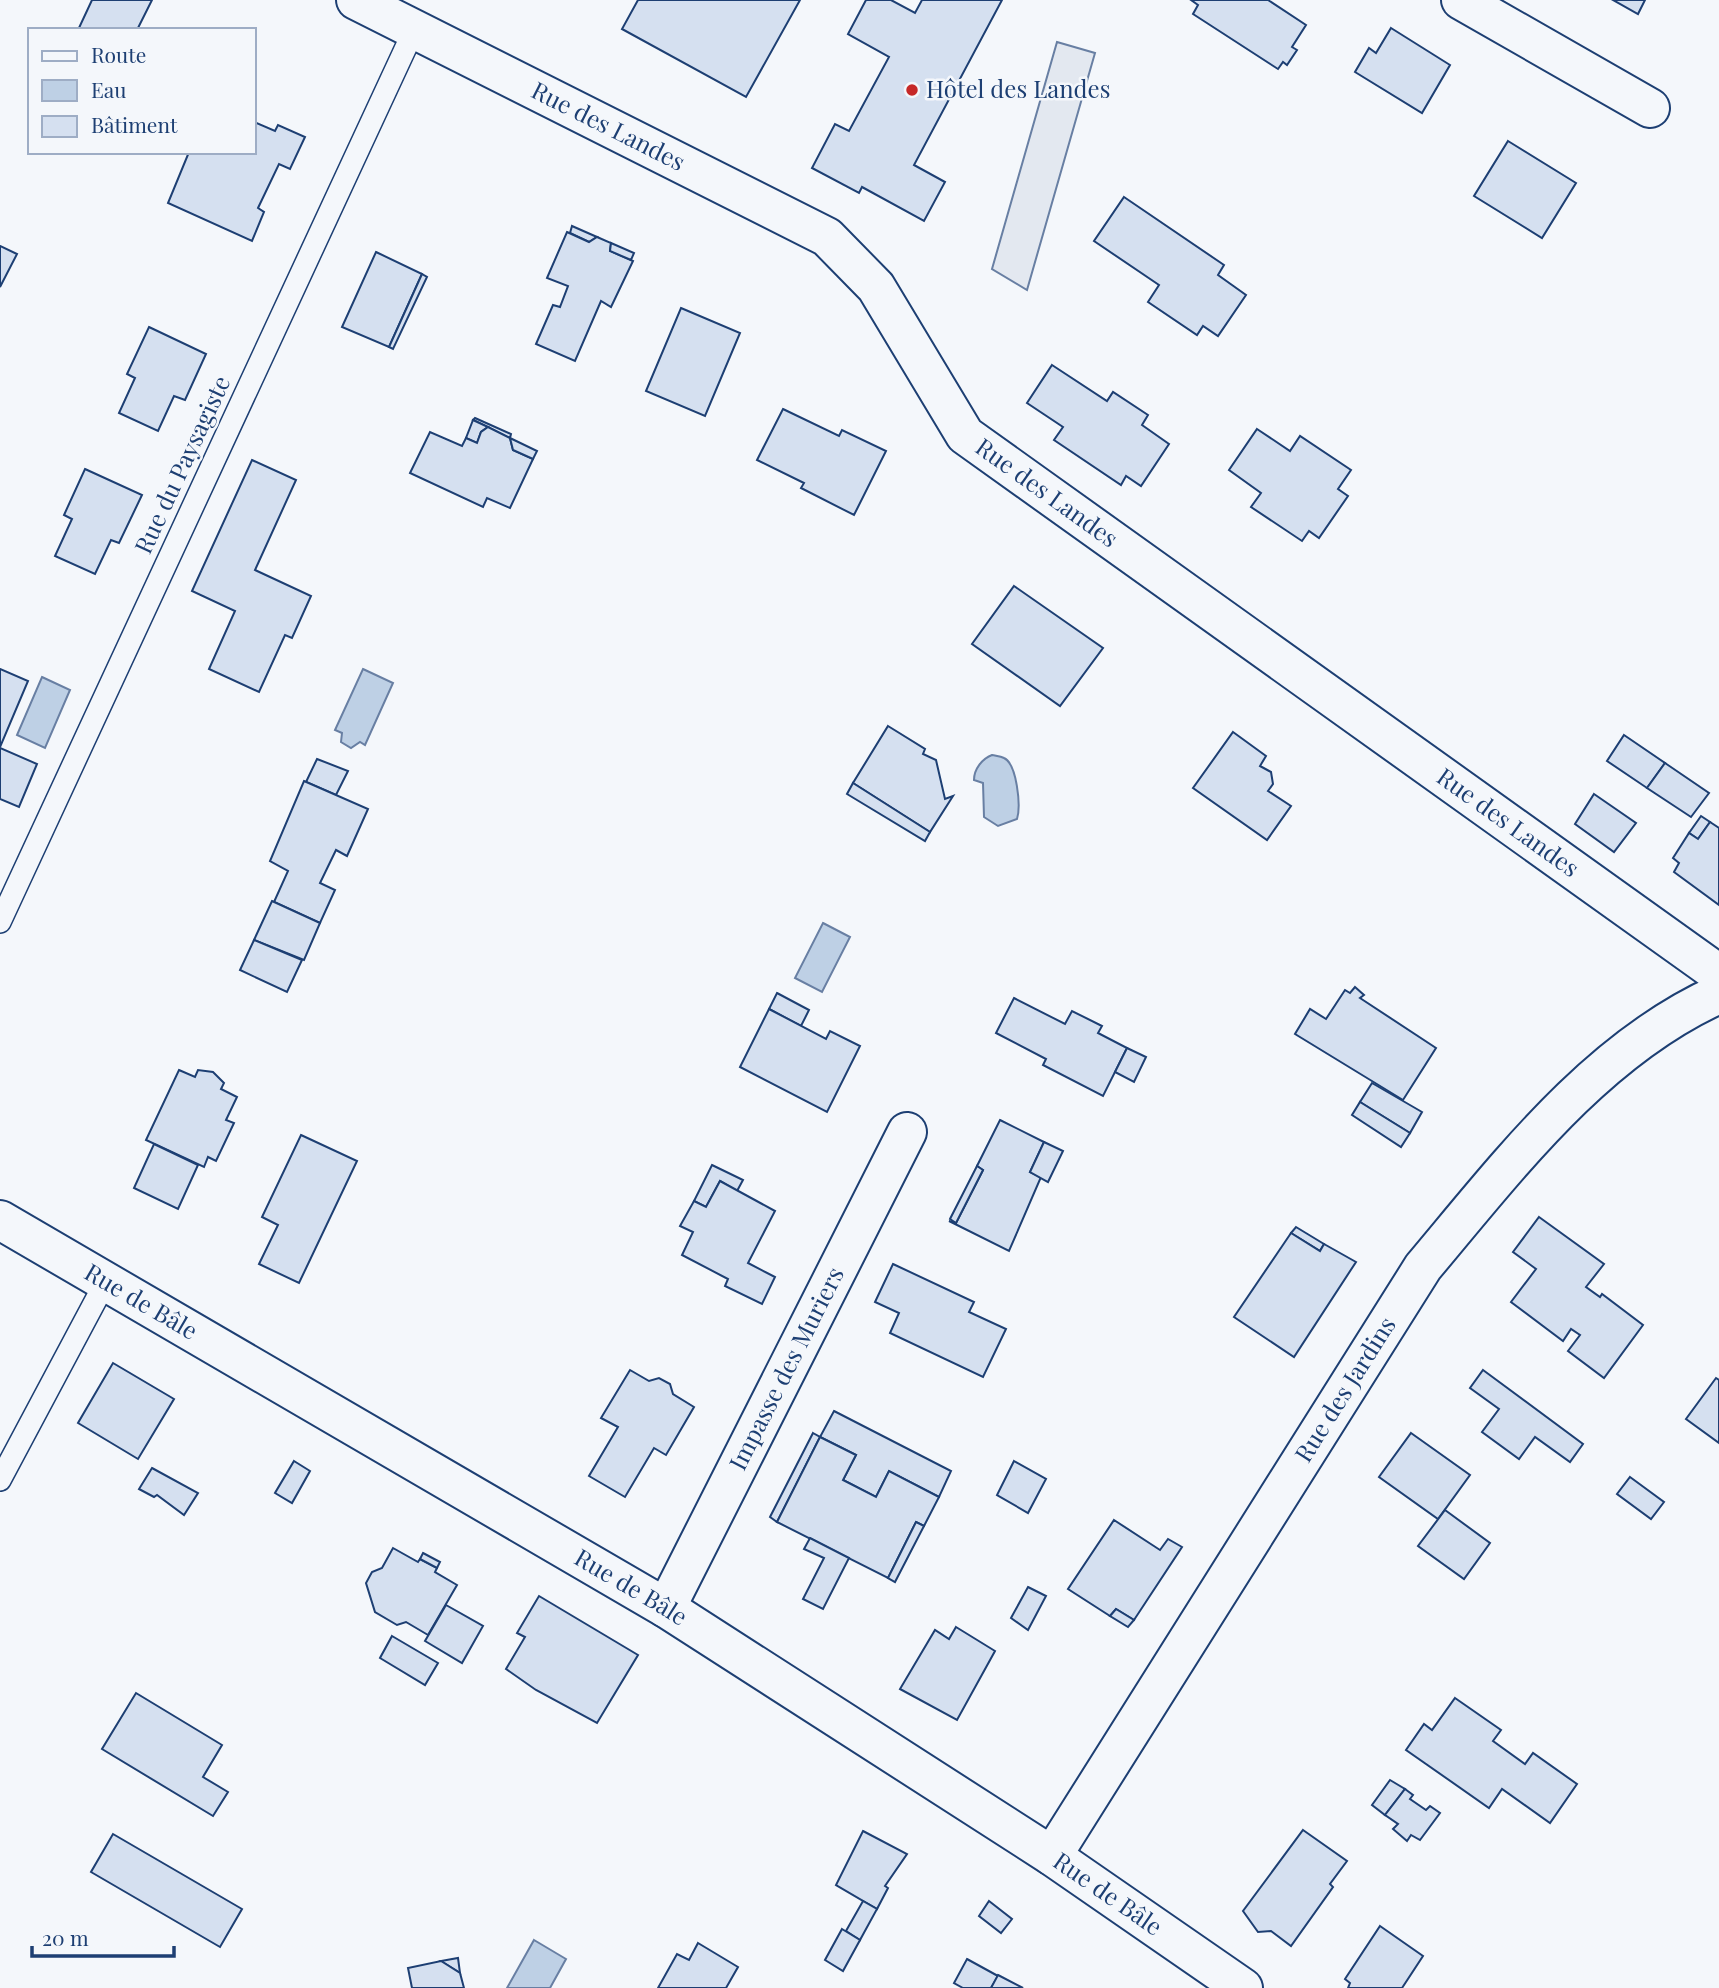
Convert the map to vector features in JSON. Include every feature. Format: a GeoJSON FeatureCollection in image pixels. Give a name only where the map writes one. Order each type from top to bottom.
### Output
{"type":"FeatureCollection","features":[{"type":"Feature","properties":{"kind":"street","name":"Rue des Landes"},"geometry":{"type":"LineString","coordinates":[[356,0],[827,237],[876,287],[965,435],[1719,974]]}},
{"type":"Feature","properties":{"kind":"street"},"geometry":{"type":"LineString","coordinates":[[1461,0],[1650,108]]}},
{"type":"Feature","properties":{"kind":"street","name":"Rue des Jardins"},"geometry":{"type":"LineString","coordinates":[[1052,1856],[1423,1267],[1496,1181],[1588,1083],[1683,1010],[1719,994]]}},
{"type":"Feature","properties":{"kind":"street","name":"Impasse des Muriers"},"geometry":{"type":"LineString","coordinates":[[666,1608],[907,1132]]}},
{"type":"Feature","properties":{"kind":"street","name":"Rue de Bâle"},"geometry":{"type":"LineString","coordinates":[[0,1220],[666,1608],[1052,1856],[1226,1983]]}},
{"type":"Feature","properties":{"kind":"lane","name":"Rue du Paysagiste"},"geometry":{"type":"LineString","coordinates":[[0,922],[414,30]]}},
{"type":"Feature","properties":{"kind":"lane"},"geometry":{"type":"LineString","coordinates":[[0,1480],[106,1281]]}},
{"type":"Feature","properties":{"kind":"shaded area"},"geometry":{"type":"Polygon","coordinates":[[[1057,42],[1095,53],[1027,290],[992,269],[1057,42]]]}},
{"type":"Feature","properties":{"kind":"water"},"geometry":{"type":"Polygon","coordinates":[[[363,669],[393,683],[365,745],[360,742],[351,748],[341,742],[342,733],[335,730],[363,669]]]}},
{"type":"Feature","properties":{"kind":"water"},"geometry":{"type":"Polygon","coordinates":[[[42,677],[70,690],[45,748],[17,735],[42,677]]]}},
{"type":"Feature","properties":{"kind":"water"},"geometry":{"type":"Polygon","coordinates":[[[992,755],[1002,757],[1012,768],[1018,796],[1017,819],[998,826],[984,817],[983,783],[974,780],[979,765],[992,755]]]}},
{"type":"Feature","properties":{"kind":"water"},"geometry":{"type":"Polygon","coordinates":[[[823,923],[850,937],[822,992],[795,978],[823,923]]]}},
{"type":"Feature","properties":{"kind":"water"},"geometry":{"type":"Polygon","coordinates":[[[534,1940],[566,1959],[550,1988],[507,1988],[534,1940]]]}},
{"type":"Feature","properties":{"kind":"building"},"geometry":{"type":"Polygon","coordinates":[[[92,0],[152,0],[138,28],[79,28],[92,0]]]}},
{"type":"Feature","properties":{"kind":"building"},"geometry":{"type":"Polygon","coordinates":[[[638,0],[800,0],[746,97],[622,29],[638,0]]]}},
{"type":"Feature","properties":{"kind":"building","name":"Hôtel des Landes"},"geometry":{"type":"Polygon","coordinates":[[[866,0],[891,0],[915,13],[922,0],[1002,0],[914,165],[945,182],[924,221],[862,187],[859,193],[812,168],[835,124],[849,131],[889,57],[848,34],[866,0]]]}},
{"type":"Feature","properties":{"kind":"building"},"geometry":{"type":"Polygon","coordinates":[[[1191,0],[1268,0],[1306,25],[1292,47],[1297,50],[1287,65],[1283,62],[1278,69],[1193,14],[1198,5],[1191,0]]]}},
{"type":"Feature","properties":{"kind":"building"},"geometry":{"type":"Polygon","coordinates":[[[1613,0],[1645,0],[1638,14],[1613,0]]]}},
{"type":"Feature","properties":{"kind":"building"},"geometry":{"type":"Polygon","coordinates":[[[1391,28],[1450,65],[1422,113],[1355,72],[1369,48],[1376,53],[1391,28]]]}},
{"type":"Feature","properties":{"kind":"building"},"geometry":{"type":"Polygon","coordinates":[[[256,123],[275,131],[278,125],[305,137],[290,169],[279,164],[258,208],[264,212],[252,241],[168,203],[188,154],[256,154],[256,123]]]}},
{"type":"Feature","properties":{"kind":"building"},"geometry":{"type":"Polygon","coordinates":[[[1508,141],[1576,183],[1542,238],[1474,196],[1508,141]]]}},
{"type":"Feature","properties":{"kind":"building"},"geometry":{"type":"Polygon","coordinates":[[[1124,197],[1224,265],[1218,275],[1246,295],[1218,336],[1203,326],[1197,335],[1148,302],[1159,285],[1094,241],[1124,197]]]}},
{"type":"Feature","properties":{"kind":"building"},"geometry":{"type":"Polygon","coordinates":[[[572,226],[597,237],[589,242],[570,233],[572,226]]]}},
{"type":"Feature","properties":{"kind":"building"},"geometry":{"type":"Polygon","coordinates":[[[567,232],[589,242],[597,237],[611,243],[610,251],[633,261],[611,307],[601,301],[575,361],[536,344],[553,305],[560,307],[568,286],[547,278],[567,232]]]}},
{"type":"Feature","properties":{"kind":"building"},"geometry":{"type":"Polygon","coordinates":[[[611,243],[634,253],[631,260],[610,251],[611,243]]]}},
{"type":"Feature","properties":{"kind":"building"},"geometry":{"type":"Polygon","coordinates":[[[0,246],[17,254],[0,287],[0,246]]]}},
{"type":"Feature","properties":{"kind":"building"},"geometry":{"type":"Polygon","coordinates":[[[376,252],[422,274],[389,347],[342,327],[376,252]]]}},
{"type":"Feature","properties":{"kind":"building"},"geometry":{"type":"Polygon","coordinates":[[[422,274],[427,277],[393,349],[389,347],[422,274]]]}},
{"type":"Feature","properties":{"kind":"building"},"geometry":{"type":"Polygon","coordinates":[[[681,308],[740,333],[705,416],[646,391],[681,308]]]}},
{"type":"Feature","properties":{"kind":"building"},"geometry":{"type":"Polygon","coordinates":[[[149,327],[206,354],[185,400],[174,396],[158,431],[119,413],[135,378],[127,374],[149,327]]]}},
{"type":"Feature","properties":{"kind":"building"},"geometry":{"type":"Polygon","coordinates":[[[1052,365],[1107,401],[1113,392],[1148,415],[1142,425],[1169,444],[1141,486],[1126,476],[1121,485],[1054,440],[1063,427],[1027,403],[1052,365]]]}},
{"type":"Feature","properties":{"kind":"building"},"geometry":{"type":"Polygon","coordinates":[[[783,409],[839,436],[842,430],[886,451],[854,515],[801,488],[804,483],[757,460],[783,409]]]}},
{"type":"Feature","properties":{"kind":"building"},"geometry":{"type":"Polygon","coordinates":[[[475,418],[511,434],[510,438],[473,420],[475,418]]]}},
{"type":"Feature","properties":{"kind":"building"},"geometry":{"type":"Polygon","coordinates":[[[473,420],[488,427],[481,432],[477,443],[466,438],[473,420]]]}},
{"type":"Feature","properties":{"kind":"building"},"geometry":{"type":"Polygon","coordinates":[[[488,427],[510,438],[513,450],[533,459],[510,508],[487,498],[483,507],[410,473],[430,432],[462,446],[466,438],[477,443],[481,432],[488,427]]]}},
{"type":"Feature","properties":{"kind":"building"},"geometry":{"type":"Polygon","coordinates":[[[1257,429],[1290,451],[1300,436],[1351,470],[1338,489],[1348,496],[1319,538],[1309,531],[1302,541],[1251,507],[1261,493],[1229,470],[1257,429]]]}},
{"type":"Feature","properties":{"kind":"building"},"geometry":{"type":"Polygon","coordinates":[[[510,438],[537,451],[533,459],[513,450],[510,438]]]}},
{"type":"Feature","properties":{"kind":"building"},"geometry":{"type":"Polygon","coordinates":[[[252,460],[296,480],[255,570],[311,596],[292,638],[285,635],[259,692],[209,669],[235,611],[192,591],[252,460]]]}},
{"type":"Feature","properties":{"kind":"building"},"geometry":{"type":"Polygon","coordinates":[[[85,469],[142,495],[119,543],[111,540],[95,574],[55,556],[72,519],[64,515],[85,469]]]}},
{"type":"Feature","properties":{"kind":"building"},"geometry":{"type":"Polygon","coordinates":[[[1014,586],[1103,648],[1060,706],[972,644],[1014,586]]]}},
{"type":"Feature","properties":{"kind":"building"},"geometry":{"type":"Polygon","coordinates":[[[0,669],[28,681],[0,747],[0,669]]]}},
{"type":"Feature","properties":{"kind":"building"},"geometry":{"type":"Polygon","coordinates":[[[888,726],[925,749],[923,754],[936,760],[945,799],[953,796],[930,832],[853,783],[888,726]]]}},
{"type":"Feature","properties":{"kind":"building"},"geometry":{"type":"Polygon","coordinates":[[[1233,732],[1266,756],[1260,766],[1271,772],[1273,784],[1268,791],[1291,806],[1267,840],[1193,788],[1233,732]]]}},
{"type":"Feature","properties":{"kind":"building"},"geometry":{"type":"Polygon","coordinates":[[[1624,735],[1665,763],[1647,788],[1607,761],[1624,735]]]}},
{"type":"Feature","properties":{"kind":"building"},"geometry":{"type":"Polygon","coordinates":[[[0,748],[37,764],[19,807],[0,799],[0,748]]]}},
{"type":"Feature","properties":{"kind":"building"},"geometry":{"type":"Polygon","coordinates":[[[317,759],[348,771],[336,795],[306,782],[317,759]]]}},
{"type":"Feature","properties":{"kind":"building"},"geometry":{"type":"Polygon","coordinates":[[[1665,763],[1709,793],[1691,817],[1647,788],[1665,763]]]}},
{"type":"Feature","properties":{"kind":"building"},"geometry":{"type":"Polygon","coordinates":[[[304,781],[368,809],[347,856],[336,850],[320,883],[335,890],[320,923],[274,902],[288,871],[270,861],[304,781]]]}},
{"type":"Feature","properties":{"kind":"building"},"geometry":{"type":"Polygon","coordinates":[[[853,783],[930,832],[925,841],[847,794],[853,783]]]}},
{"type":"Feature","properties":{"kind":"building"},"geometry":{"type":"Polygon","coordinates":[[[1594,794],[1636,823],[1614,852],[1575,824],[1594,794]]]}},
{"type":"Feature","properties":{"kind":"building"},"geometry":{"type":"Polygon","coordinates":[[[1701,816],[1710,822],[1698,839],[1689,833],[1701,816]]]}},
{"type":"Feature","properties":{"kind":"building"},"geometry":{"type":"Polygon","coordinates":[[[1710,822],[1719,828],[1719,905],[1674,872],[1679,863],[1673,858],[1689,833],[1698,839],[1710,822]]]}},
{"type":"Feature","properties":{"kind":"building"},"geometry":{"type":"Polygon","coordinates":[[[272,901],[320,923],[304,960],[254,940],[272,901]]]}},
{"type":"Feature","properties":{"kind":"building"},"geometry":{"type":"Polygon","coordinates":[[[254,940],[302,960],[287,992],[240,970],[254,940]]]}},
{"type":"Feature","properties":{"kind":"building"},"geometry":{"type":"Polygon","coordinates":[[[1355,987],[1364,995],[1360,998],[1436,1048],[1403,1100],[1295,1034],[1310,1009],[1326,1019],[1345,990],[1350,993],[1355,987]]]}},
{"type":"Feature","properties":{"kind":"building"},"geometry":{"type":"Polygon","coordinates":[[[777,993],[809,1010],[801,1026],[769,1009],[777,993]]]}},
{"type":"Feature","properties":{"kind":"building"},"geometry":{"type":"Polygon","coordinates":[[[1014,998],[1065,1024],[1072,1011],[1102,1026],[1098,1033],[1127,1048],[1103,1096],[1043,1065],[1046,1059],[996,1033],[1014,998]]]}},
{"type":"Feature","properties":{"kind":"building"},"geometry":{"type":"Polygon","coordinates":[[[769,1009],[826,1039],[830,1031],[860,1046],[827,1112],[740,1067],[769,1009]]]}},
{"type":"Feature","properties":{"kind":"building"},"geometry":{"type":"Polygon","coordinates":[[[1127,1048],[1146,1057],[1134,1082],[1115,1072],[1127,1048]]]}},
{"type":"Feature","properties":{"kind":"building"},"geometry":{"type":"Polygon","coordinates":[[[179,1070],[195,1077],[198,1070],[213,1072],[224,1083],[221,1089],[237,1097],[226,1120],[234,1123],[216,1161],[208,1157],[204,1167],[146,1140],[179,1070]]]}},
{"type":"Feature","properties":{"kind":"building"},"geometry":{"type":"Polygon","coordinates":[[[1372,1083],[1422,1112],[1410,1133],[1360,1102],[1372,1083]]]}},
{"type":"Feature","properties":{"kind":"building"},"geometry":{"type":"Polygon","coordinates":[[[1360,1102],[1410,1133],[1401,1147],[1352,1115],[1360,1102]]]}},
{"type":"Feature","properties":{"kind":"building"},"geometry":{"type":"Polygon","coordinates":[[[1000,1120],[1044,1142],[1030,1172],[1041,1177],[1009,1251],[949,1221],[956,1223],[983,1170],[977,1166],[1000,1120]]]}},
{"type":"Feature","properties":{"kind":"building"},"geometry":{"type":"Polygon","coordinates":[[[301,1135],[357,1161],[299,1283],[259,1264],[278,1225],[262,1217],[301,1135]]]}},
{"type":"Feature","properties":{"kind":"building"},"geometry":{"type":"Polygon","coordinates":[[[1044,1142],[1063,1151],[1048,1182],[1030,1172],[1044,1142]]]}},
{"type":"Feature","properties":{"kind":"building"},"geometry":{"type":"Polygon","coordinates":[[[154,1144],[198,1165],[178,1209],[134,1188],[154,1144]]]}},
{"type":"Feature","properties":{"kind":"building"},"geometry":{"type":"Polygon","coordinates":[[[712,1165],[743,1180],[737,1191],[720,1181],[706,1207],[694,1201],[712,1165]]]}},
{"type":"Feature","properties":{"kind":"building"},"geometry":{"type":"Polygon","coordinates":[[[977,1166],[983,1170],[956,1223],[950,1219],[977,1166]]]}},
{"type":"Feature","properties":{"kind":"building"},"geometry":{"type":"Polygon","coordinates":[[[720,1181],[775,1211],[748,1263],[775,1277],[762,1304],[725,1286],[728,1279],[682,1255],[693,1232],[680,1226],[694,1201],[706,1207],[720,1181]]]}},
{"type":"Feature","properties":{"kind":"building"},"geometry":{"type":"Polygon","coordinates":[[[1539,1217],[1604,1264],[1586,1287],[1600,1297],[1602,1294],[1643,1325],[1604,1378],[1568,1351],[1580,1335],[1571,1329],[1563,1341],[1511,1302],[1536,1269],[1513,1252],[1539,1217]]]}},
{"type":"Feature","properties":{"kind":"building"},"geometry":{"type":"Polygon","coordinates":[[[1296,1227],[1324,1244],[1320,1251],[1291,1233],[1296,1227]]]}},
{"type":"Feature","properties":{"kind":"building"},"geometry":{"type":"Polygon","coordinates":[[[1291,1233],[1320,1251],[1324,1244],[1356,1262],[1294,1357],[1234,1317],[1291,1233]]]}},
{"type":"Feature","properties":{"kind":"building"},"geometry":{"type":"Polygon","coordinates":[[[893,1264],[974,1302],[969,1312],[1006,1329],[983,1377],[890,1333],[899,1313],[875,1302],[893,1264]]]}},
{"type":"Feature","properties":{"kind":"building"},"geometry":{"type":"Polygon","coordinates":[[[113,1363],[174,1399],[138,1459],[78,1423],[113,1363]]]}},
{"type":"Feature","properties":{"kind":"building"},"geometry":{"type":"Polygon","coordinates":[[[630,1370],[649,1381],[659,1378],[670,1384],[673,1394],[694,1407],[666,1455],[654,1448],[625,1497],[589,1476],[618,1427],[601,1418],[630,1370]]]}},
{"type":"Feature","properties":{"kind":"building"},"geometry":{"type":"Polygon","coordinates":[[[1483,1370],[1583,1444],[1570,1462],[1535,1437],[1519,1459],[1482,1432],[1499,1409],[1470,1388],[1483,1370]]]}},
{"type":"Feature","properties":{"kind":"building"},"geometry":{"type":"Polygon","coordinates":[[[1716,1378],[1719,1380],[1719,1443],[1686,1419],[1716,1378]]]}},
{"type":"Feature","properties":{"kind":"building"},"geometry":{"type":"Polygon","coordinates":[[[834,1411],[951,1471],[939,1497],[889,1471],[876,1497],[843,1480],[856,1455],[820,1437],[834,1411]]]}},
{"type":"Feature","properties":{"kind":"building"},"geometry":{"type":"Polygon","coordinates":[[[813,1433],[820,1437],[777,1522],[770,1517],[813,1433]]]}},
{"type":"Feature","properties":{"kind":"building"},"geometry":{"type":"Polygon","coordinates":[[[1411,1433],[1470,1475],[1438,1519],[1379,1477],[1411,1433]]]}},
{"type":"Feature","properties":{"kind":"building"},"geometry":{"type":"Polygon","coordinates":[[[820,1437],[856,1455],[843,1480],[876,1497],[889,1471],[939,1497],[924,1526],[916,1522],[888,1578],[777,1522],[820,1437]]]}},
{"type":"Feature","properties":{"kind":"building"},"geometry":{"type":"Polygon","coordinates":[[[294,1461],[310,1471],[292,1503],[275,1493],[294,1461]]]}},
{"type":"Feature","properties":{"kind":"building"},"geometry":{"type":"Polygon","coordinates":[[[1014,1461],[1046,1479],[1028,1513],[997,1495],[1014,1461]]]}},
{"type":"Feature","properties":{"kind":"building"},"geometry":{"type":"Polygon","coordinates":[[[152,1468],[198,1493],[184,1515],[157,1495],[154,1497],[139,1489],[152,1468]]]}},
{"type":"Feature","properties":{"kind":"building"},"geometry":{"type":"Polygon","coordinates":[[[1630,1477],[1664,1502],[1651,1519],[1617,1494],[1630,1477]]]}},
{"type":"Feature","properties":{"kind":"building"},"geometry":{"type":"Polygon","coordinates":[[[1445,1510],[1490,1543],[1464,1579],[1418,1546],[1445,1510]]]}},
{"type":"Feature","properties":{"kind":"building"},"geometry":{"type":"Polygon","coordinates":[[[1114,1520],[1160,1550],[1168,1539],[1182,1547],[1134,1620],[1116,1609],[1110,1616],[1068,1589],[1114,1520]]]}},
{"type":"Feature","properties":{"kind":"building"},"geometry":{"type":"Polygon","coordinates":[[[916,1522],[924,1526],[895,1582],[888,1578],[916,1522]]]}},
{"type":"Feature","properties":{"kind":"building"},"geometry":{"type":"Polygon","coordinates":[[[810,1538],[849,1558],[823,1609],[803,1599],[824,1558],[804,1549],[810,1538]]]}},
{"type":"Feature","properties":{"kind":"building"},"geometry":{"type":"Polygon","coordinates":[[[393,1548],[418,1562],[420,1559],[437,1568],[435,1572],[457,1585],[428,1635],[406,1622],[397,1625],[375,1612],[366,1583],[372,1572],[382,1568],[393,1548]]]}},
{"type":"Feature","properties":{"kind":"building"},"geometry":{"type":"Polygon","coordinates":[[[423,1553],[440,1562],[437,1568],[420,1559],[423,1553]]]}},
{"type":"Feature","properties":{"kind":"building"},"geometry":{"type":"Polygon","coordinates":[[[1028,1587],[1046,1596],[1028,1630],[1011,1618],[1028,1587]]]}},
{"type":"Feature","properties":{"kind":"building"},"geometry":{"type":"Polygon","coordinates":[[[539,1596],[638,1655],[597,1723],[536,1690],[506,1669],[525,1637],[517,1633],[539,1596]]]}},
{"type":"Feature","properties":{"kind":"building"},"geometry":{"type":"Polygon","coordinates":[[[446,1605],[483,1626],[462,1663],[425,1641],[446,1605]]]}},
{"type":"Feature","properties":{"kind":"building"},"geometry":{"type":"Polygon","coordinates":[[[1116,1609],[1134,1620],[1128,1627],[1110,1616],[1116,1609]]]}},
{"type":"Feature","properties":{"kind":"building"},"geometry":{"type":"Polygon","coordinates":[[[956,1627],[995,1651],[957,1720],[900,1689],[935,1630],[949,1639],[956,1627]]]}},
{"type":"Feature","properties":{"kind":"building"},"geometry":{"type":"Polygon","coordinates":[[[392,1636],[438,1663],[425,1685],[380,1658],[392,1636]]]}},
{"type":"Feature","properties":{"kind":"building"},"geometry":{"type":"Polygon","coordinates":[[[136,1693],[222,1745],[203,1777],[228,1792],[213,1816],[102,1749],[136,1693]]]}},
{"type":"Feature","properties":{"kind":"building"},"geometry":{"type":"Polygon","coordinates":[[[1455,1698],[1501,1730],[1493,1741],[1525,1764],[1533,1753],[1577,1784],[1550,1823],[1502,1789],[1489,1808],[1406,1750],[1424,1724],[1432,1730],[1455,1698]]]}},
{"type":"Feature","properties":{"kind":"building"},"geometry":{"type":"Polygon","coordinates":[[[1390,1780],[1405,1789],[1385,1815],[1372,1805],[1390,1780]]]}},
{"type":"Feature","properties":{"kind":"building"},"geometry":{"type":"Polygon","coordinates":[[[1405,1789],[1413,1795],[1410,1799],[1426,1810],[1430,1806],[1440,1813],[1420,1840],[1411,1835],[1407,1841],[1393,1829],[1398,1824],[1385,1815],[1405,1789]]]}},
{"type":"Feature","properties":{"kind":"building"},"geometry":{"type":"Polygon","coordinates":[[[1303,1830],[1347,1861],[1330,1884],[1333,1887],[1291,1946],[1271,1931],[1258,1932],[1243,1911],[1303,1830]]]}},
{"type":"Feature","properties":{"kind":"building"},"geometry":{"type":"Polygon","coordinates":[[[863,1831],[907,1854],[885,1886],[888,1888],[877,1909],[836,1885],[863,1831]]]}},
{"type":"Feature","properties":{"kind":"building"},"geometry":{"type":"Polygon","coordinates":[[[113,1834],[242,1909],[220,1947],[91,1872],[113,1834]]]}},
{"type":"Feature","properties":{"kind":"building"},"geometry":{"type":"Polygon","coordinates":[[[863,1901],[877,1909],[860,1940],[846,1931],[863,1901]]]}},
{"type":"Feature","properties":{"kind":"building"},"geometry":{"type":"Polygon","coordinates":[[[989,1901],[1012,1919],[1001,1933],[979,1916],[989,1901]]]}},
{"type":"Feature","properties":{"kind":"building"},"geometry":{"type":"Polygon","coordinates":[[[1380,1926],[1423,1956],[1402,1988],[1348,1988],[1350,1983],[1345,1979],[1380,1926]]]}},
{"type":"Feature","properties":{"kind":"building"},"geometry":{"type":"Polygon","coordinates":[[[842,1929],[860,1940],[843,1971],[825,1960],[842,1929]]]}},
{"type":"Feature","properties":{"kind":"building"},"geometry":{"type":"Polygon","coordinates":[[[698,1943],[738,1967],[726,1988],[658,1988],[677,1954],[689,1960],[698,1943]]]}},
{"type":"Feature","properties":{"kind":"building"},"geometry":{"type":"Polygon","coordinates":[[[458,1958],[460,1973],[441,1961],[458,1958]]]}},
{"type":"Feature","properties":{"kind":"building"},"geometry":{"type":"Polygon","coordinates":[[[967,1959],[998,1976],[991,1988],[963,1988],[954,1983],[967,1959]]]}},
{"type":"Feature","properties":{"kind":"building"},"geometry":{"type":"Polygon","coordinates":[[[441,1961],[460,1973],[464,1988],[412,1988],[408,1968],[441,1961]]]}},
{"type":"Feature","properties":{"kind":"building"},"geometry":{"type":"Polygon","coordinates":[[[998,1975],[1023,1988],[991,1988],[998,1975]]]}},
{"type":"Feature","properties":{"kind":"place","name":"Hôtel des Landes"},"geometry":{"type":"Point","coordinates":[912,90]}}]}
